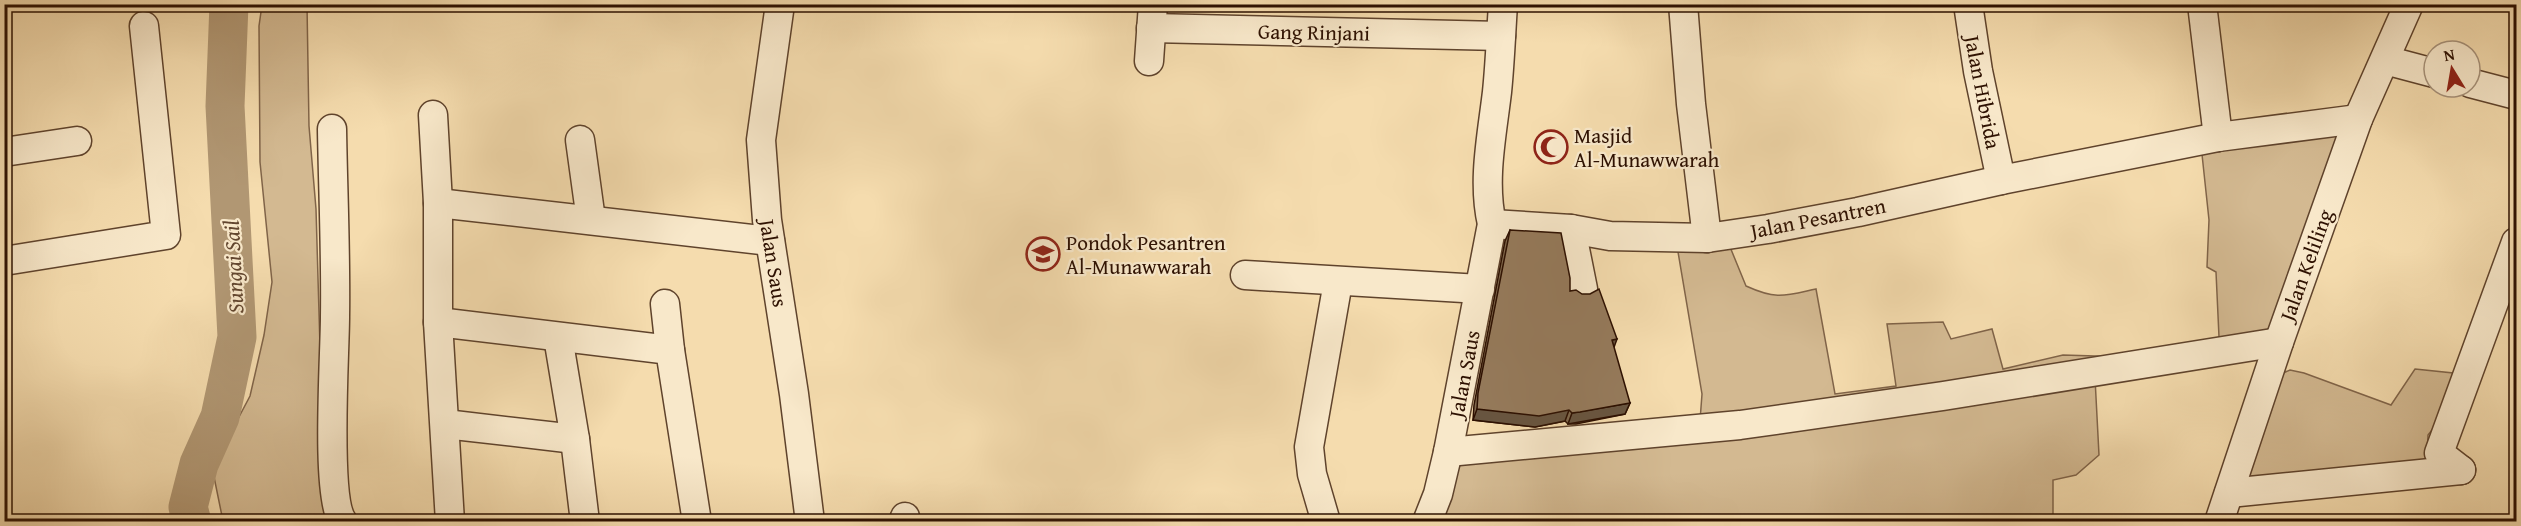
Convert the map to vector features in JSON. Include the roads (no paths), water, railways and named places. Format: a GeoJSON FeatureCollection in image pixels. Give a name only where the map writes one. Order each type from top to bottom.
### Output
{"type":"FeatureCollection","features":[{"type":"Feature","properties":{"kind":"street","name":"Jalan Saus"},"geometry":{"type":"LineString","coordinates":[[780,4],[761,131],[770,241],[794,394],[808,521]]}},
{"type":"Feature","properties":{"kind":"street"},"geometry":{"type":"LineString","coordinates":[[1492,224],[1488,206],[1487,178],[1503,4]]}},
{"type":"Feature","properties":{"kind":"street"},"geometry":{"type":"LineString","coordinates":[[1683,4],[1691,104],[1707,237]]}},
{"type":"Feature","properties":{"kind":"street","name":"Jalan Hibrida"},"geometry":{"type":"LineString","coordinates":[[1968,4],[1978,72],[2001,180]]}},
{"type":"Feature","properties":{"kind":"street"},"geometry":{"type":"LineString","coordinates":[[2202,4],[2218,137]]}},
{"type":"Feature","properties":{"kind":"street","name":"Jalan Keliling"},"geometry":{"type":"LineString","coordinates":[[2219,522],[2279,342],[2358,119],[2409,4]]}},
{"type":"Feature","properties":{"kind":"street"},"geometry":{"type":"LineString","coordinates":[[1149,61],[1152,16]]}},
{"type":"Feature","properties":{"kind":"street","name":"Gang Rinjani"},"geometry":{"type":"LineString","coordinates":[[1152,16],[1501,36]]}},
{"type":"Feature","properties":{"kind":"street"},"geometry":{"type":"LineString","coordinates":[[4,261],[166,235],[144,26]]}},
{"type":"Feature","properties":{"kind":"street"},"geometry":{"type":"LineString","coordinates":[[2385,60],[2422,70]]}},
{"type":"Feature","properties":{"kind":"street"},"geometry":{"type":"LineString","coordinates":[[2482,86],[2517,95]]}},
{"type":"Feature","properties":{"kind":"street"},"geometry":{"type":"LineString","coordinates":[[433,115],[438,203],[438,322],[450,522]]}},
{"type":"Feature","properties":{"kind":"street","name":"Jalan Pesantren"},"geometry":{"type":"LineString","coordinates":[[1492,224],[1571,230],[1610,236],[1707,237],[1768,229],[1847,214],[2001,180],[2218,137],[2358,119]]}},
{"type":"Feature","properties":{"kind":"street"},"geometry":{"type":"LineString","coordinates":[[332,129],[335,316],[332,407],[334,480],[338,515],[343,522]]}},
{"type":"Feature","properties":{"kind":"street"},"geometry":{"type":"LineString","coordinates":[[580,140],[591,220]]}},
{"type":"Feature","properties":{"kind":"street"},"geometry":{"type":"LineString","coordinates":[[4,152],[77,141]]}},
{"type":"Feature","properties":{"kind":"street"},"geometry":{"type":"LineString","coordinates":[[438,203],[770,241]]}},
{"type":"Feature","properties":{"kind":"street","name":"Jalan Saus"},"geometry":{"type":"LineString","coordinates":[[1427,522],[1438,494],[1448,452],[1492,224]]}},
{"type":"Feature","properties":{"kind":"street"},"geometry":{"type":"LineString","coordinates":[[1571,230],[1583,289]]}},
{"type":"Feature","properties":{"kind":"street"},"geometry":{"type":"LineString","coordinates":[[2229,493],[2461,470],[2439,453],[2517,242]]}},
{"type":"Feature","properties":{"kind":"street"},"geometry":{"type":"LineString","coordinates":[[1245,275],[1480,289]]}},
{"type":"Feature","properties":{"kind":"street"},"geometry":{"type":"LineString","coordinates":[[1326,522],[1312,474],[1309,447],[1338,282]]}},
{"type":"Feature","properties":{"kind":"street"},"geometry":{"type":"LineString","coordinates":[[665,304],[697,522]]}},
{"type":"Feature","properties":{"kind":"street"},"geometry":{"type":"LineString","coordinates":[[438,322],[670,350]]}},
{"type":"Feature","properties":{"kind":"street"},"geometry":{"type":"LineString","coordinates":[[558,337],[575,439],[585,522]]}},
{"type":"Feature","properties":{"kind":"street"},"geometry":{"type":"LineString","coordinates":[[1448,452],[1740,425],[1943,396],[2279,342]]}},
{"type":"Feature","properties":{"kind":"street"},"geometry":{"type":"LineString","coordinates":[[445,424],[575,439]]}},
{"type":"Feature","properties":{"kind":"waterway","name":"Sungai Sail"},"geometry":{"type":"LineString","coordinates":[[192,522],[188,507],[199,464],[220,417],[237,337],[225,106],[229,4]]}},
{"type":"Feature","properties":{"kind":"place","name":"Masjid Al-Munawwarah"},"geometry":{"type":"Point","coordinates":[1551,147]}},
{"type":"Feature","properties":{"kind":"place","name":"Pondok Pesantren Al-Munawwarah"},"geometry":{"type":"Point","coordinates":[1043,254]}}]}
